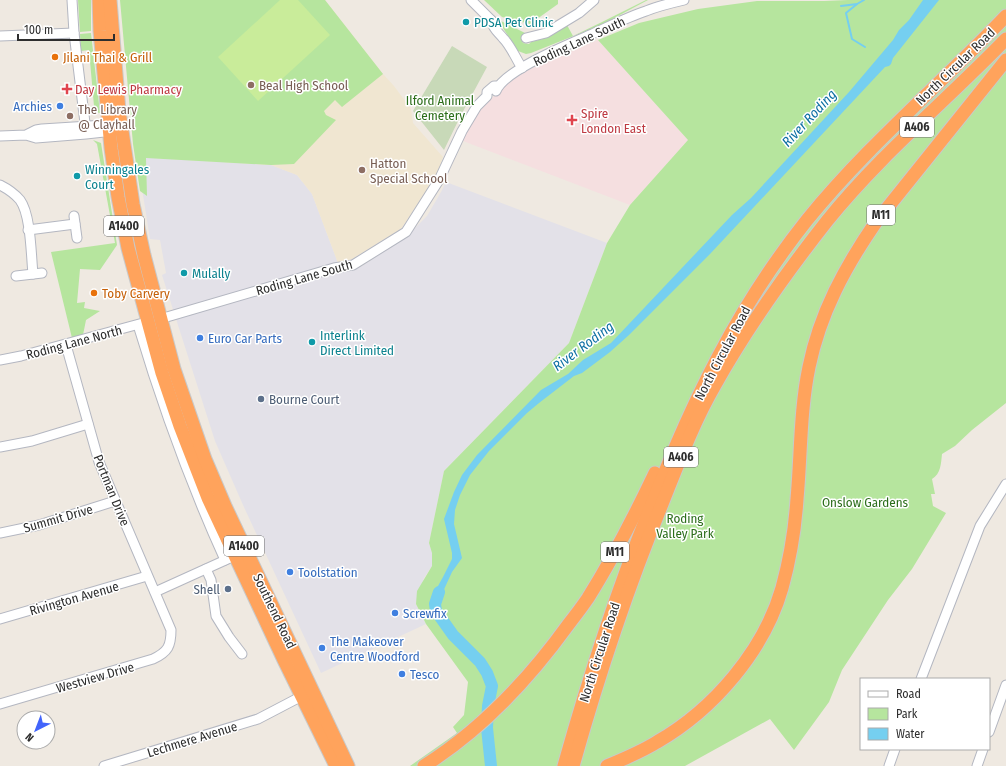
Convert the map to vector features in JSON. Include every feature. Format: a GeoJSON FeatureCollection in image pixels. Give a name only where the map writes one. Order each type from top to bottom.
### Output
{"type":"FeatureCollection","features":[{"type":"Feature","properties":{"kind":"highway","name":"A1400"},"geometry":{"type":"LineString","coordinates":[[99,0],[100,31],[116,130],[111,148],[119,204],[128,248],[149,322]]}},
{"type":"Feature","properties":{"kind":"highway"},"geometry":{"type":"LineString","coordinates":[[110,0],[114,53],[110,71],[116,130]]}},
{"type":"Feature","properties":{"kind":"highway","name":"North Circular Road"},"geometry":{"type":"LineString","coordinates":[[564,766],[588,682],[619,590],[656,492],[704,382],[740,316],[765,277],[800,228],[829,193],[854,166],[1006,16]]}},
{"type":"Feature","properties":{"kind":"highway","name":"North Circular Road"},"geometry":{"type":"LineString","coordinates":[[574,766],[604,664],[638,565],[682,454],[714,386],[774,292],[828,219],[898,145],[976,71],[1006,40]]}},
{"type":"Feature","properties":{"kind":"highway","name":"M11"},"geometry":{"type":"LineString","coordinates":[[607,766],[657,742],[699,713],[722,690],[741,666],[761,636],[782,589],[791,551],[797,500],[803,416],[809,367],[823,319],[834,291],[859,247],[876,222],[1006,60]]}},
{"type":"Feature","properties":{"kind":"highway","name":"Southend Road"},"geometry":{"type":"LineString","coordinates":[[149,322],[162,372],[180,426],[230,558],[302,696],[336,766]]}},
{"type":"Feature","properties":{"kind":"highway","name":"Southend Road"},"geometry":{"type":"LineString","coordinates":[[149,322],[174,369],[205,459],[252,563],[348,766]]}},
{"type":"Feature","properties":{"kind":"highway","name":"M11"},"geometry":{"type":"LineString","coordinates":[[424,766],[453,746],[477,726],[509,695],[546,655],[587,599],[624,537],[670,442],[688,416]]}},
{"type":"Feature","properties":{"kind":"street"},"geometry":{"type":"LineString","coordinates":[[72,0],[74,33],[86,130]]}},
{"type":"Feature","properties":{"kind":"street"},"geometry":{"type":"LineString","coordinates":[[471,0],[496,24],[503,33],[503,38],[522,68]]}},
{"type":"Feature","properties":{"kind":"street","name":"Roding Lane South"},"geometry":{"type":"LineString","coordinates":[[526,38],[546,33],[579,13],[594,0]]}},
{"type":"Feature","properties":{"kind":"street","name":"Roding Lane South"},"geometry":{"type":"LineString","coordinates":[[149,322],[334,268],[352,265],[406,232],[439,180],[462,131],[486,96],[487,92],[494,86],[497,86],[522,68],[543,57],[626,19],[664,2],[684,0]]}},
{"type":"Feature","properties":{"kind":"street"},"geometry":{"type":"LineString","coordinates":[[0,36],[74,33]]}},
{"type":"Feature","properties":{"kind":"street"},"geometry":{"type":"LineString","coordinates":[[0,136],[26,135],[36,130],[86,130],[104,132],[116,130]]}},
{"type":"Feature","properties":{"kind":"street"},"geometry":{"type":"LineString","coordinates":[[0,185],[10,190],[20,201],[26,214],[38,274],[16,276]]}},
{"type":"Feature","properties":{"kind":"street"},"geometry":{"type":"LineString","coordinates":[[28,230],[75,220],[77,238]]}},
{"type":"Feature","properties":{"kind":"street","name":"Roding Lane North"},"geometry":{"type":"LineString","coordinates":[[0,360],[66,345],[149,322]]}},
{"type":"Feature","properties":{"kind":"street","name":"Portman Drive"},"geometry":{"type":"LineString","coordinates":[[66,345],[99,462],[171,630]]}},
{"type":"Feature","properties":{"kind":"street"},"geometry":{"type":"LineString","coordinates":[[0,447],[32,441],[88,424]]}},
{"type":"Feature","properties":{"kind":"street"},"geometry":{"type":"LineString","coordinates":[[921,678],[980,526],[1006,484]]}},
{"type":"Feature","properties":{"kind":"street","name":"Summit Drive"},"geometry":{"type":"LineString","coordinates":[[0,533],[38,525],[115,500]]}},
{"type":"Feature","properties":{"kind":"street"},"geometry":{"type":"LineString","coordinates":[[155,592],[230,558]]}},
{"type":"Feature","properties":{"kind":"street"},"geometry":{"type":"LineString","coordinates":[[206,569],[211,580],[216,616],[242,654]]}},
{"type":"Feature","properties":{"kind":"street","name":"Rivington Avenue"},"geometry":{"type":"LineString","coordinates":[[0,620],[148,576]]}},
{"type":"Feature","properties":{"kind":"street","name":"Westview Drive"},"geometry":{"type":"LineString","coordinates":[[0,704],[161,656],[171,641],[171,630]]}},
{"type":"Feature","properties":{"kind":"street"},"geometry":{"type":"LineString","coordinates":[[990,729],[1006,685]]}},
{"type":"Feature","properties":{"kind":"street","name":"Lechmere Avenue"},"geometry":{"type":"LineString","coordinates":[[104,766],[258,719],[302,696]]}},
{"type":"Feature","properties":{"kind":"street"},"geometry":{"type":"LineString","coordinates":[[889,766],[896,750]]}},
{"type":"Feature","properties":{"kind":"street"},"geometry":{"type":"LineString","coordinates":[[976,766],[983,750]]}},
{"type":"Feature","properties":{"kind":"shaded area"},"geometry":{"type":"Polygon","coordinates":[[[325,0],[411,109],[413,123],[443,157],[437,176],[401,229],[352,259],[338,263],[312,194],[297,175],[271,165],[137,157],[325,0]]]}},
{"type":"Feature","properties":{"kind":"shaded area","name":"Spire London East"},"geometry":{"type":"Polygon","coordinates":[[[598,40],[688,140],[630,205],[463,141],[465,131],[481,109],[510,80],[525,71],[598,40]]]}},
{"type":"Feature","properties":{"kind":"shaded area"},"geometry":{"type":"Polygon","coordinates":[[[137,157],[271,165],[297,175],[312,194],[338,263],[338,273],[362,266],[406,237],[427,216],[446,182],[607,243],[569,343],[444,471],[429,543],[432,553],[432,566],[424,578],[416,604],[426,624],[321,673],[215,441],[162,275],[166,273],[160,240],[150,239],[137,157]]]}},
{"type":"Feature","properties":{"kind":"green space"},"geometry":{"type":"Polygon","coordinates":[[[78,0],[91,0],[91,31],[80,32],[78,0]]]}},
{"type":"Feature","properties":{"kind":"green space","name":"Beal High School"},"geometry":{"type":"Polygon","coordinates":[[[120,0],[325,0],[383,74],[342,107],[335,100],[324,111],[326,115],[336,120],[294,164],[271,165],[146,158],[147,196],[140,191],[133,144],[120,0]]]}},
{"type":"Feature","properties":{"kind":"green space"},"geometry":{"type":"Polygon","coordinates":[[[280,0],[298,0],[330,35],[258,101],[218,57],[280,0]]]}},
{"type":"Feature","properties":{"kind":"green space"},"geometry":{"type":"Polygon","coordinates":[[[484,0],[558,0],[558,4],[530,24],[502,17],[484,0]]]}},
{"type":"Feature","properties":{"kind":"green space"},"geometry":{"type":"Polygon","coordinates":[[[648,0],[601,25],[531,53],[526,54],[518,51],[497,19],[525,33],[521,37],[523,43],[529,44],[531,42],[546,38],[567,25],[573,36],[648,0]]]}},
{"type":"Feature","properties":{"kind":"green space","name":"Roding Valley Park"},"geometry":{"type":"Polygon","coordinates":[[[1006,0],[1006,403],[972,430],[955,446],[942,454],[939,471],[932,479],[935,494],[931,494],[933,506],[946,513],[912,569],[888,600],[842,670],[829,702],[794,750],[770,719],[685,766],[410,766],[457,733],[453,727],[464,715],[468,682],[426,624],[416,604],[417,591],[432,566],[432,553],[429,543],[444,471],[569,343],[607,243],[630,205],[688,140],[598,40],[639,23],[698,9],[757,1],[1006,0]]]}},
{"type":"Feature","properties":{"kind":"green space"},"geometry":{"type":"Polygon","coordinates":[[[91,33],[100,113],[90,107],[94,106],[89,50],[81,51],[80,34],[91,33]]]}},
{"type":"Feature","properties":{"kind":"green space","name":"Ilford Animal Cemetery"},"geometry":{"type":"Polygon","coordinates":[[[452,46],[487,67],[444,150],[413,111],[452,46]]]}},
{"type":"Feature","properties":{"kind":"green space"},"geometry":{"type":"Polygon","coordinates":[[[93,140],[101,143],[117,245],[100,270],[80,269],[77,303],[85,302],[84,308],[100,311],[86,320],[83,335],[72,338],[51,252],[115,243],[97,144],[93,140]]]}},
{"type":"Feature","properties":{"kind":"water"},"geometry":{"type":"Polygon","coordinates":[[[923,0],[939,0],[893,58],[891,64],[885,67],[710,254],[610,352],[582,373],[574,376],[539,403],[489,451],[470,475],[460,495],[455,510],[454,524],[462,558],[452,572],[441,596],[439,605],[431,611],[433,595],[452,559],[444,519],[462,475],[477,455],[541,390],[568,374],[583,360],[611,343],[732,215],[751,198],[849,92],[893,40],[923,0]]]}},
{"type":"Feature","properties":{"kind":"waterway"},"geometry":{"type":"LineString","coordinates":[[841,6],[857,4],[864,0]]}},
{"type":"Feature","properties":{"kind":"waterway"},"geometry":{"type":"LineString","coordinates":[[857,4],[846,13],[852,39],[865,47]]}},
{"type":"Feature","properties":{"kind":"waterway","name":"River Roding"},"geometry":{"type":"LineString","coordinates":[[439,592],[435,604],[436,611],[453,635],[480,662],[487,673],[492,686],[488,706],[487,728],[491,766]]}},
{"type":"Feature","properties":{"kind":"place","name":"PDSA Pet Clinic"},"geometry":{"type":"Point","coordinates":[466,22]}},
{"type":"Feature","properties":{"kind":"place","name":"Jilani Thai & Grill"},"geometry":{"type":"Point","coordinates":[55,57]}},
{"type":"Feature","properties":{"kind":"place","name":"Beal High School"},"geometry":{"type":"Point","coordinates":[251,85]}},
{"type":"Feature","properties":{"kind":"place","name":"Day Lewis Pharmacy"},"geometry":{"type":"Point","coordinates":[67,89]}},
{"type":"Feature","properties":{"kind":"place","name":"Archies"},"geometry":{"type":"Point","coordinates":[60,106]}},
{"type":"Feature","properties":{"kind":"place","name":"The Library @ Clayhall"},"geometry":{"type":"Point","coordinates":[70,116]}},
{"type":"Feature","properties":{"kind":"place","name":"Spire London East"},"geometry":{"type":"Point","coordinates":[572,120]}},
{"type":"Feature","properties":{"kind":"place","name":"Hatton Special School"},"geometry":{"type":"Point","coordinates":[362,170]}},
{"type":"Feature","properties":{"kind":"place","name":"Winningales Court"},"geometry":{"type":"Point","coordinates":[77,176]}},
{"type":"Feature","properties":{"kind":"place","name":"Mulally"},"geometry":{"type":"Point","coordinates":[184,273]}},
{"type":"Feature","properties":{"kind":"place","name":"Toby Carvery"},"geometry":{"type":"Point","coordinates":[94,293]}},
{"type":"Feature","properties":{"kind":"place","name":"Euro Car Parts"},"geometry":{"type":"Point","coordinates":[200,338]}},
{"type":"Feature","properties":{"kind":"place","name":"Interlink Direct Limited"},"geometry":{"type":"Point","coordinates":[312,342]}},
{"type":"Feature","properties":{"kind":"place","name":"Bourne Court"},"geometry":{"type":"Point","coordinates":[261,399]}},
{"type":"Feature","properties":{"kind":"place","name":"Toolstation"},"geometry":{"type":"Point","coordinates":[290,572]}},
{"type":"Feature","properties":{"kind":"place","name":"Shell"},"geometry":{"type":"Point","coordinates":[228,589]}},
{"type":"Feature","properties":{"kind":"place","name":"Screwfix"},"geometry":{"type":"Point","coordinates":[395,613]}},
{"type":"Feature","properties":{"kind":"place","name":"The Makeover Centre Woodford"},"geometry":{"type":"Point","coordinates":[322,648]}},
{"type":"Feature","properties":{"kind":"place","name":"Tesco"},"geometry":{"type":"Point","coordinates":[402,674]}},
{"type":"Feature","properties":{"kind":"park label","name":"Onslow Gardens"},"geometry":{"type":"Point","coordinates":[865,502]}}]}
